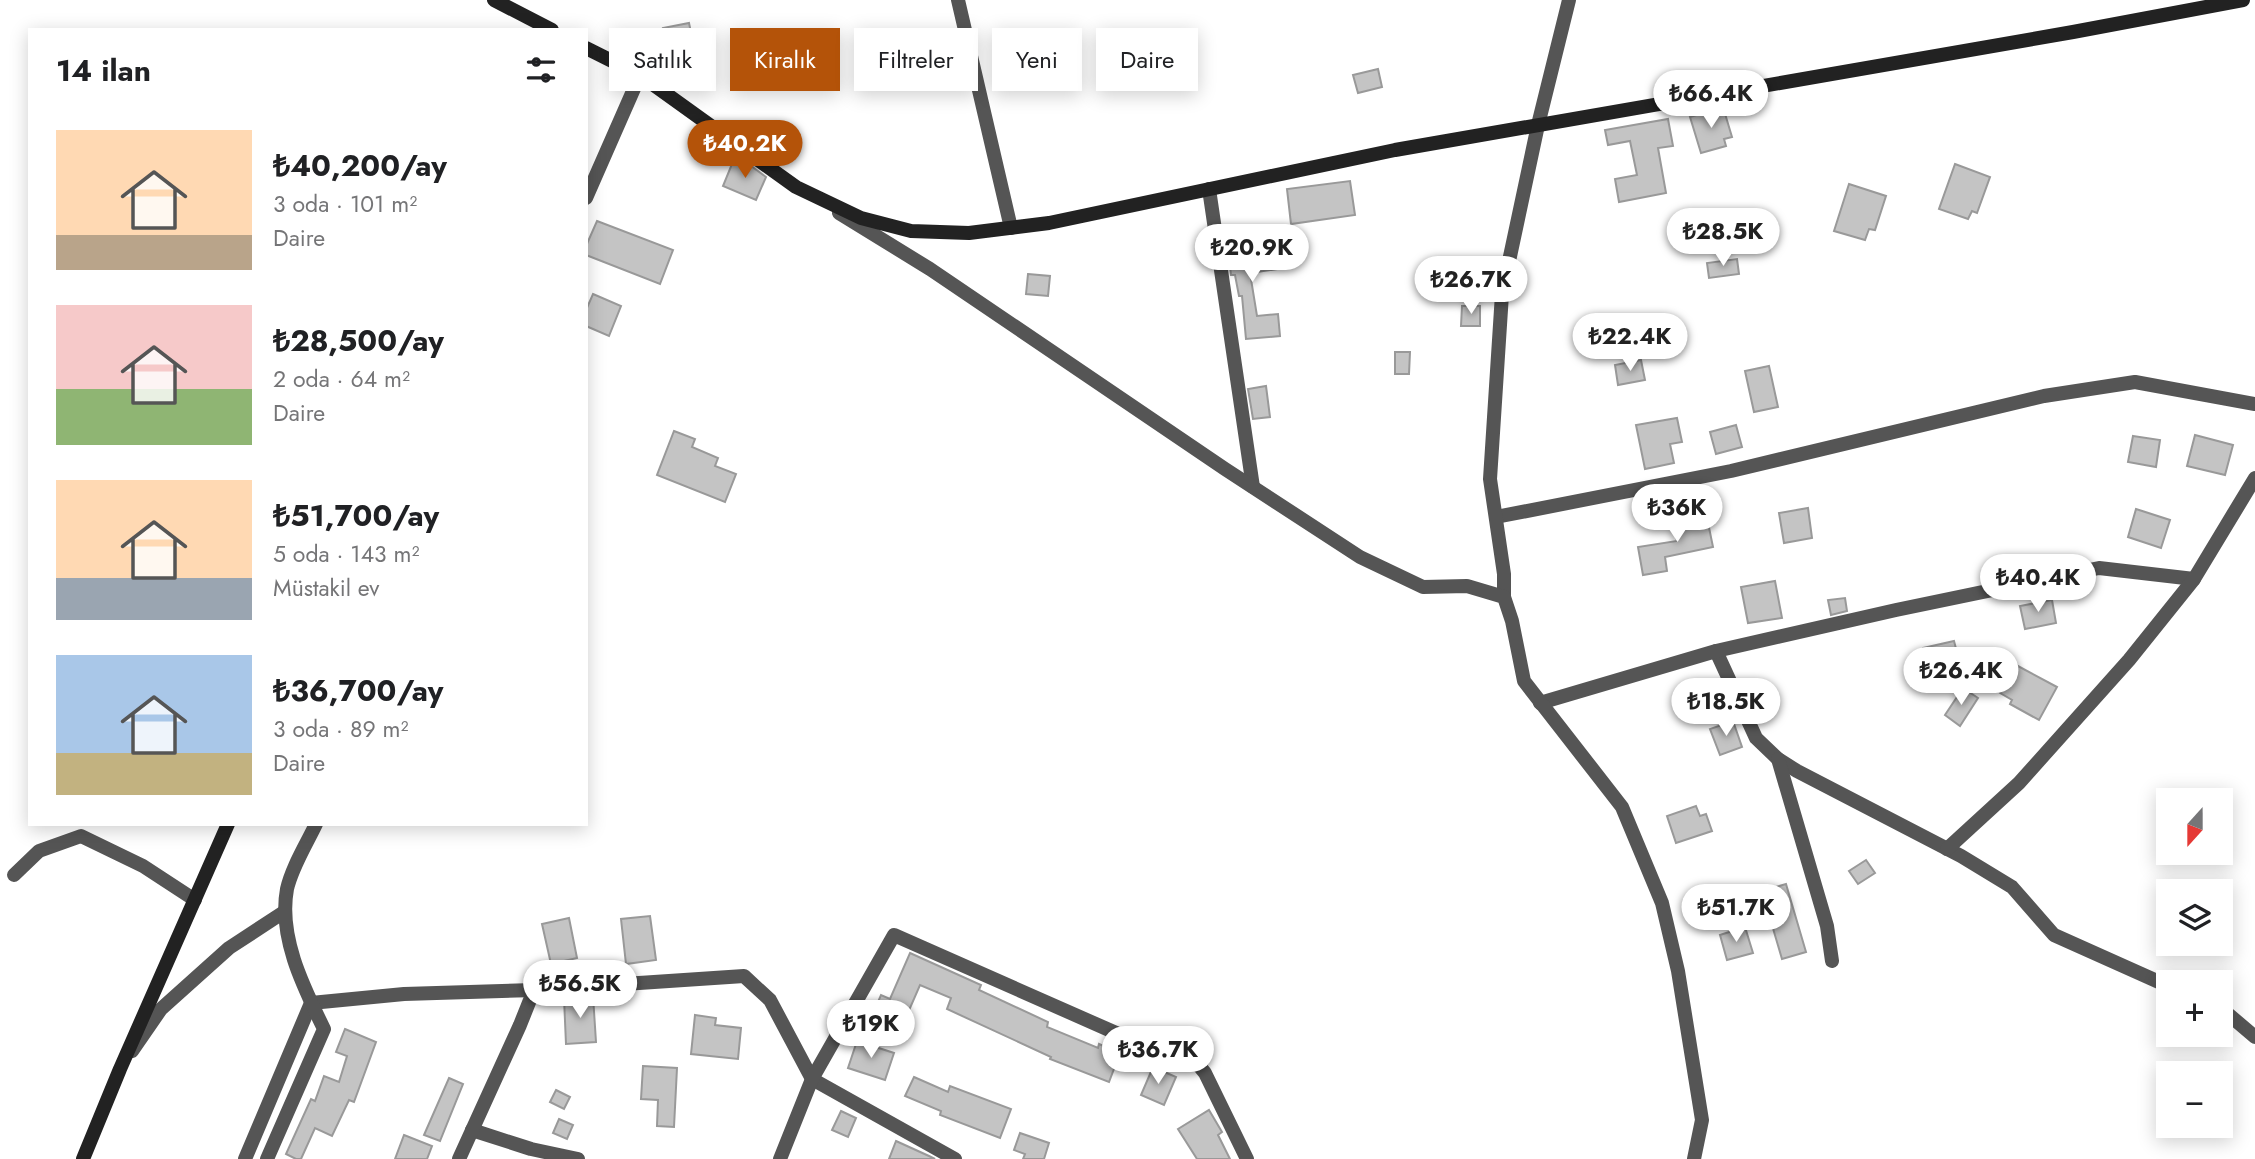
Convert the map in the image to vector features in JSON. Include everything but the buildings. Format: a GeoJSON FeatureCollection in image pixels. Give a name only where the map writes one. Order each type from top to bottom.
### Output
{"type":"FeatureCollection","features":[{"type":"Feature","properties":{"kind":"main road"},"geometry":{"type":"LineString","coordinates":[[494,0],[548,28]]}},
{"type":"Feature","properties":{"kind":"main road"},"geometry":{"type":"LineString","coordinates":[[662,91],[796,187],[861,218],[911,231],[969,233],[1049,223],[1395,150],[2073,33],[2243,0]]}},
{"type":"Feature","properties":{"kind":"main road"},"geometry":{"type":"LineString","coordinates":[[588,49],[609,60]]}},
{"type":"Feature","properties":{"kind":"main road"},"geometry":{"type":"LineString","coordinates":[[83,1159],[227,826]]}},
{"type":"Feature","properties":{"kind":"street"},"geometry":{"type":"LineString","coordinates":[[958,0],[1011,228]]}},
{"type":"Feature","properties":{"kind":"street"},"geometry":{"type":"LineString","coordinates":[[1569,0],[1538,125],[1502,294],[1490,479],[1504,574],[1504,597],[1512,621],[1524,681],[1622,807],[1662,903],[1678,971],[1702,1120],[1694,1159]]}},
{"type":"Feature","properties":{"kind":"street"},"geometry":{"type":"LineString","coordinates":[[588,193],[633,91]]}},
{"type":"Feature","properties":{"kind":"street"},"geometry":{"type":"LineString","coordinates":[[796,187],[930,269],[1360,557],[1423,587],[1467,586],[1504,597]]}},
{"type":"Feature","properties":{"kind":"street"},"geometry":{"type":"LineString","coordinates":[[1209,189],[1252,487]]}},
{"type":"Feature","properties":{"kind":"street"},"geometry":{"type":"LineString","coordinates":[[1496,517],[1731,471],[2044,396],[2135,382],[2255,404]]}},
{"type":"Feature","properties":{"kind":"street"},"geometry":{"type":"LineString","coordinates":[[1947,849],[2019,783],[2129,660],[2194,579],[2255,478]]}},
{"type":"Feature","properties":{"kind":"street"},"geometry":{"type":"LineString","coordinates":[[1540,703],[1716,651],[2099,568],[2194,579]]}},
{"type":"Feature","properties":{"kind":"street"},"geometry":{"type":"LineString","coordinates":[[1716,651],[1756,738],[1778,759],[1947,849],[2012,887],[2054,935],[2156,981]]}},
{"type":"Feature","properties":{"kind":"street"},"geometry":{"type":"LineString","coordinates":[[1778,759],[1828,926],[1832,961]]}},
{"type":"Feature","properties":{"kind":"street"},"geometry":{"type":"LineString","coordinates":[[267,1159],[324,1029],[296,965],[284,912],[288,886],[315,826]]}},
{"type":"Feature","properties":{"kind":"street"},"geometry":{"type":"LineString","coordinates":[[14,875],[39,851],[81,836],[143,866],[195,900]]}},
{"type":"Feature","properties":{"kind":"street"},"geometry":{"type":"LineString","coordinates":[[120,1069],[161,1009],[229,948],[284,912]]}},
{"type":"Feature","properties":{"kind":"street"},"geometry":{"type":"LineString","coordinates":[[780,1159],[812,1079],[894,935],[1132,1040],[1183,1046],[1205,1073],[1247,1159]]}},
{"type":"Feature","properties":{"kind":"street"},"geometry":{"type":"LineString","coordinates":[[311,1003],[404,994],[534,990],[744,976],[770,1000],[812,1079],[955,1159]]}},
{"type":"Feature","properties":{"kind":"street"},"geometry":{"type":"LineString","coordinates":[[459,1159],[534,990]]}},
{"type":"Feature","properties":{"kind":"street"},"geometry":{"type":"LineString","coordinates":[[245,1159],[311,1003]]}},
{"type":"Feature","properties":{"kind":"street"},"geometry":{"type":"LineString","coordinates":[[2233,1018],[2255,1037]]}},
{"type":"Feature","properties":{"kind":"street"},"geometry":{"type":"LineString","coordinates":[[472,1130],[531,1149],[578,1159]]}}]}
